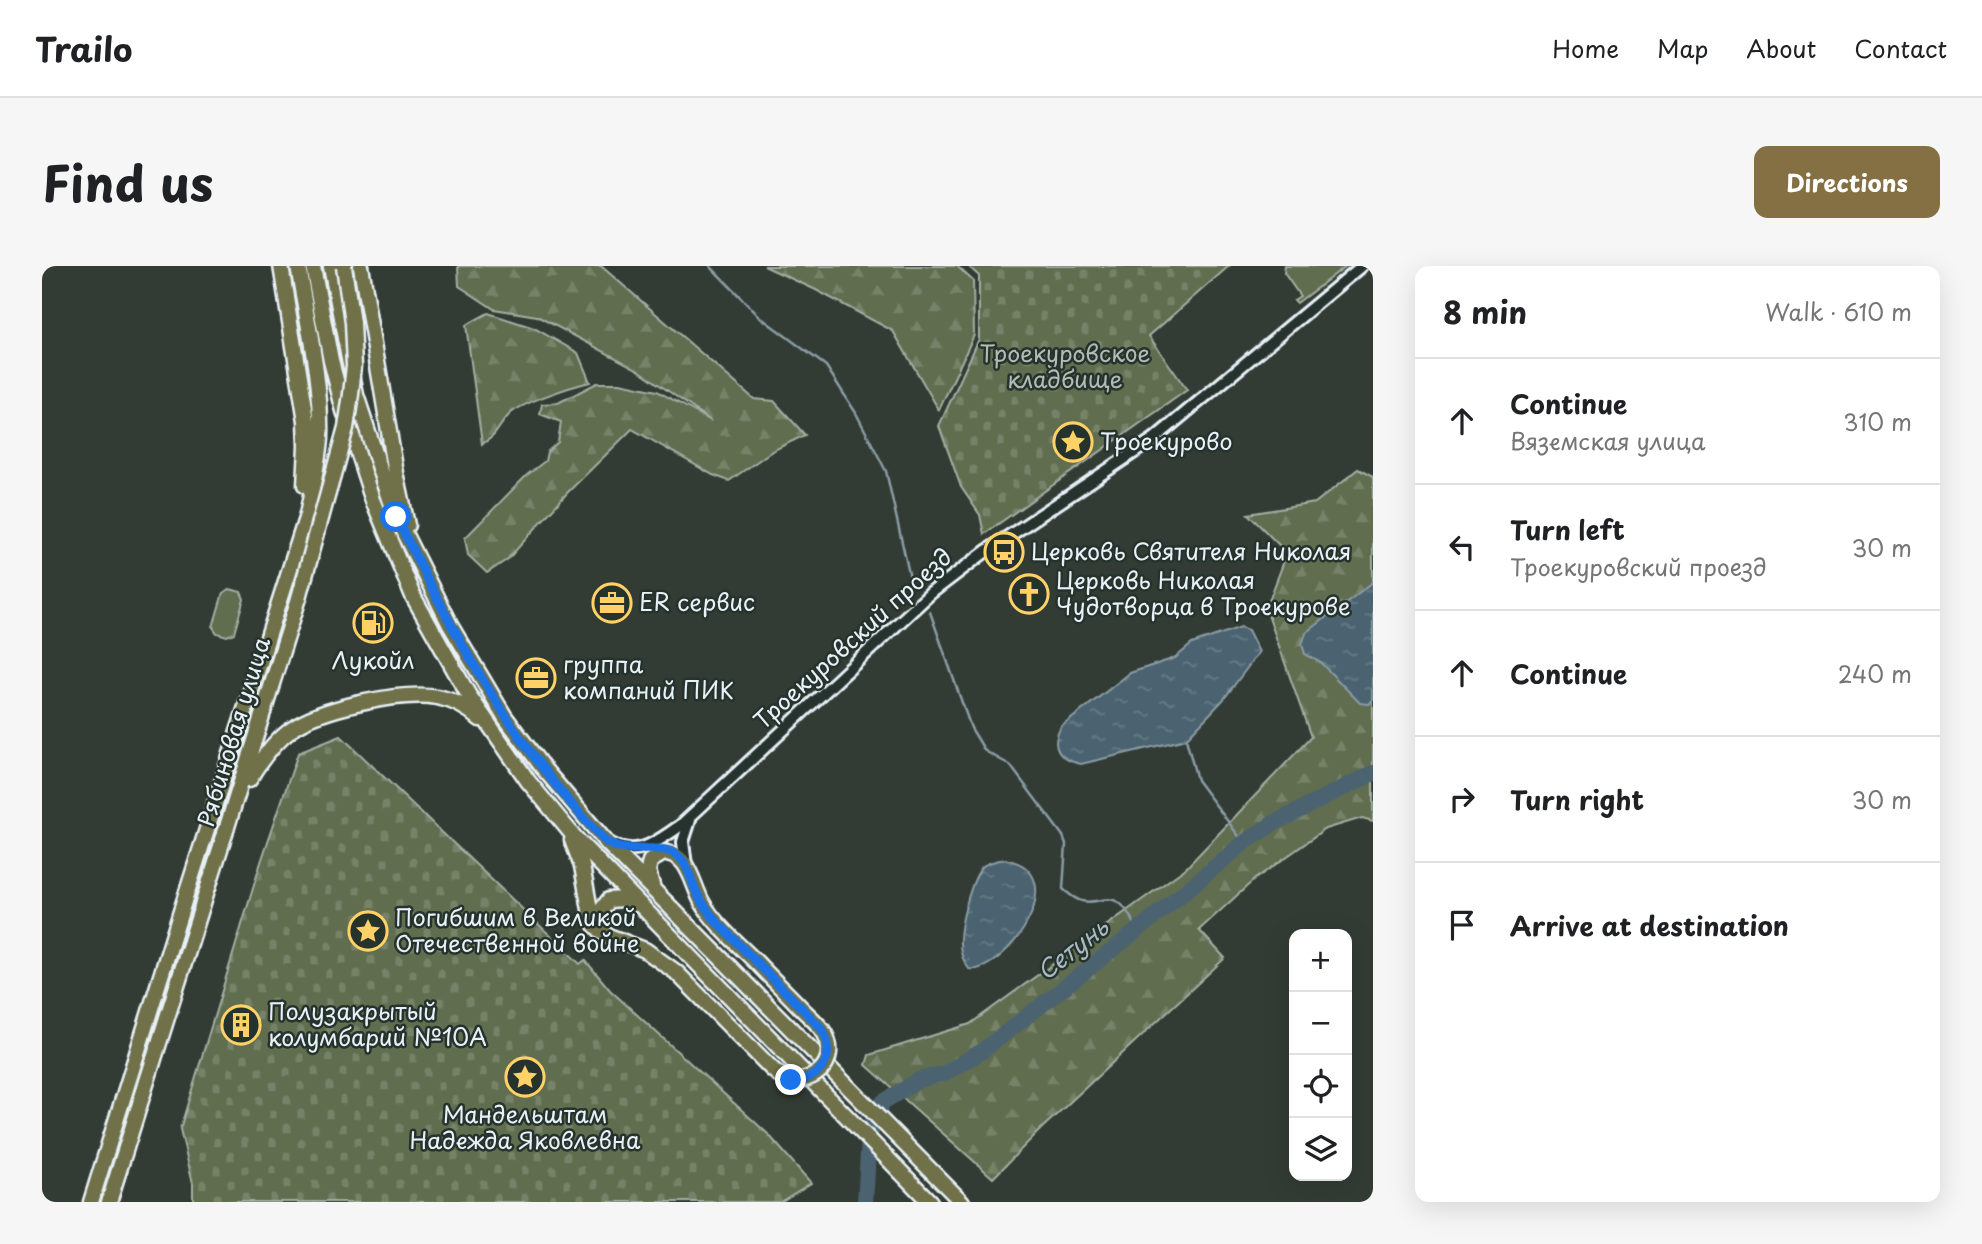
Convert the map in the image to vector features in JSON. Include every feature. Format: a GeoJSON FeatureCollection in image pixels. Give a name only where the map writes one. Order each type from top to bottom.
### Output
{"type":"FeatureCollection","features":[{"type":"Feature","properties":{"kind":"main road"},"geometry":{"type":"LineString","coordinates":[[281,266],[307,434],[306,476],[297,543]]}},
{"type":"Feature","properties":{"kind":"main road","name":"Рябиновая улица"},"geometry":{"type":"LineString","coordinates":[[91,1202],[307,515],[320,438],[316,389],[298,266]]}},
{"type":"Feature","properties":{"kind":"main road"},"geometry":{"type":"LineString","coordinates":[[313,266],[337,387],[382,526],[413,596],[468,694],[528,781],[566,827],[640,907],[929,1201]]}},
{"type":"Feature","properties":{"kind":"main road"},"geometry":{"type":"LineString","coordinates":[[331,266],[356,395],[396,517],[476,671],[505,717],[543,768],[606,842],[962,1202]]}},
{"type":"Feature","properties":{"kind":"main road","name":"Рябиновая улица"},"geometry":{"type":"LineString","coordinates":[[109,1202],[299,598],[346,428],[354,366],[352,323],[344,266]]}},
{"type":"Feature","properties":{"kind":"main road"},"geometry":{"type":"LineString","coordinates":[[361,266],[396,473],[415,557]]}},
{"type":"Feature","properties":{"kind":"main road"},"geometry":{"type":"LineString","coordinates":[[235,805],[269,750],[291,729],[332,710],[413,695],[437,697],[455,702],[477,716],[497,735]]}},
{"type":"Feature","properties":{"kind":"main road"},"geometry":{"type":"LineString","coordinates":[[566,827],[582,866],[591,915],[600,931],[611,938],[645,950],[676,972],[781,1076],[791,1080],[808,1079],[825,1064],[828,1043],[821,1028],[704,905],[681,860],[650,853],[649,877],[655,893]]}},
{"type":"Feature","properties":{"kind":"main road"},"geometry":{"type":"LineString","coordinates":[[600,931],[600,912],[609,900],[625,899],[640,907]]}},
{"type":"Feature","properties":{"kind":"street","name":"Троекуровский проезд"},"geometry":{"type":"LineString","coordinates":[[650,853],[931,593],[985,552],[1154,439],[1362,266]]}},
{"type":"Feature","properties":{"kind":"street"},"geometry":{"type":"LineString","coordinates":[[681,860],[684,835],[694,814]]}},
{"type":"Feature","properties":{"kind":"street"},"geometry":{"type":"LineString","coordinates":[[680,826],[677,839],[681,860]]}},
{"type":"Feature","properties":{"kind":"street"},"geometry":{"type":"LineString","coordinates":[[606,842],[625,850],[650,853],[680,826]]}},
{"type":"Feature","properties":{"kind":"green space"},"geometry":{"type":"Polygon","coordinates":[[[458,266],[601,266],[754,399],[774,401],[805,435],[772,451],[729,481],[713,475],[632,429],[567,493],[508,559],[487,573],[468,555],[465,538],[527,475],[545,461],[547,452],[558,442],[561,422],[540,414],[542,404],[558,403],[597,383],[620,383],[657,391],[711,421],[637,369],[537,316],[494,309],[459,286],[458,266]]]}},
{"type":"Feature","properties":{"kind":"green space"},"geometry":{"type":"Polygon","coordinates":[[[764,266],[957,266],[973,281],[974,335],[939,410],[893,331],[764,266]]]}},
{"type":"Feature","properties":{"kind":"green space","name":"Троекуровское кладбище"},"geometry":{"type":"Polygon","coordinates":[[[968,266],[1229,266],[1149,336],[1187,390],[984,534],[980,515],[961,487],[939,426],[979,339],[979,276],[968,266]]]}},
{"type":"Feature","properties":{"kind":"green space"},"geometry":{"type":"Polygon","coordinates":[[[1285,266],[1346,266],[1297,303],[1294,300],[1300,296],[1284,273],[1285,266]]]}},
{"type":"Feature","properties":{"kind":"green space"},"geometry":{"type":"Polygon","coordinates":[[[488,313],[534,328],[578,353],[590,382],[547,396],[514,411],[495,434],[482,444],[466,325],[488,313]]]}},
{"type":"Feature","properties":{"kind":"green space"},"geometry":{"type":"Polygon","coordinates":[[[1358,469],[1373,477],[1373,582],[1306,654],[1321,663],[1369,704],[1373,701],[1373,821],[1362,818],[1326,829],[1255,879],[1199,930],[1225,958],[1041,1129],[993,1178],[866,1065],[869,1055],[970,1024],[1186,868],[1311,737],[1266,609],[1287,553],[1248,514],[1315,503],[1358,469]]]}},
{"type":"Feature","properties":{"kind":"green space"},"geometry":{"type":"Polygon","coordinates":[[[230,589],[241,592],[244,599],[234,633],[227,636],[217,633],[213,627],[223,593],[230,589]]]}},
{"type":"Feature","properties":{"kind":"green space"},"geometry":{"type":"Polygon","coordinates":[[[341,736],[580,964],[585,960],[610,990],[769,1135],[811,1183],[780,1202],[193,1202],[193,1183],[180,1129],[261,862],[298,753],[341,736]]]}},
{"type":"Feature","properties":{"kind":"water"},"geometry":{"type":"Polygon","coordinates":[[[1373,582],[1373,701],[1369,704],[1360,703],[1321,663],[1305,654],[1302,644],[1306,633],[1373,582]]]}},
{"type":"Feature","properties":{"kind":"water"},"geometry":{"type":"Polygon","coordinates":[[[1241,627],[1248,630],[1259,652],[1223,700],[1186,739],[1081,764],[1067,759],[1059,752],[1056,741],[1061,727],[1130,673],[1175,658],[1192,644],[1241,627]]]}},
{"type":"Feature","properties":{"kind":"water"},"geometry":{"type":"Polygon","coordinates":[[[1004,859],[1025,868],[1035,883],[1035,901],[1028,921],[1000,956],[984,967],[969,969],[962,957],[960,936],[970,891],[983,866],[1004,859]]]}},
{"type":"Feature","properties":{"kind":"waterway"},"geometry":{"type":"LineString","coordinates":[[710,266],[760,317],[826,366],[856,413],[886,471],[910,578]]}},
{"type":"Feature","properties":{"kind":"waterway"},"geometry":{"type":"LineString","coordinates":[[930,612],[971,728],[985,751],[1010,765],[1063,836],[1066,844],[1063,889],[1082,901],[1108,899],[1118,902],[1138,930]]}},
{"type":"Feature","properties":{"kind":"waterway"},"geometry":{"type":"LineString","coordinates":[[1186,739],[1197,780],[1244,843]]}},
{"type":"Feature","properties":{"kind":"waterway","name":"Сетунь"},"geometry":{"type":"LineString","coordinates":[[865,1202],[869,1139],[873,1122],[883,1102],[919,1080],[945,1073],[981,1052],[1138,930],[1244,843],[1274,823],[1373,773]]}},
{"type":"Feature","properties":{"kind":"place","name":"Троекурово"},"geometry":{"type":"Point","coordinates":[1073,442]}},
{"type":"Feature","properties":{"kind":"place","name":"Церковь Святителя Николая"},"geometry":{"type":"Point","coordinates":[1004,552]}},
{"type":"Feature","properties":{"kind":"place","name":"Церковь Николая Чудотворца в Троекурове"},"geometry":{"type":"Point","coordinates":[1029,594]}},
{"type":"Feature","properties":{"kind":"place","name":"ER сервис"},"geometry":{"type":"Point","coordinates":[612,603]}},
{"type":"Feature","properties":{"kind":"place","name":"Лукойл"},"geometry":{"type":"Point","coordinates":[373,623]}},
{"type":"Feature","properties":{"kind":"place","name":"группа компаний ПИК"},"geometry":{"type":"Point","coordinates":[536,678]}},
{"type":"Feature","properties":{"kind":"place","name":"Погибшим в Великой Отечественной войне"},"geometry":{"type":"Point","coordinates":[368,931]}},
{"type":"Feature","properties":{"kind":"place","name":"Полузакрытый колумбарий №10А"},"geometry":{"type":"Point","coordinates":[241,1025]}},
{"type":"Feature","properties":{"kind":"place","name":"Мандельштам Надежда Яковлевна"},"geometry":{"type":"Point","coordinates":[525,1077]}},
{"type":"Feature","properties":{"kind":"route"},"geometry":{"type":"LineString","coordinates":[[396,517],[476,671],[505,717],[580,813],[606,842],[619,848],[666,850],[679,857],[686,865],[695,890],[715,920],[821,1028],[828,1043],[825,1064],[808,1079],[791,1080]]}}]}
